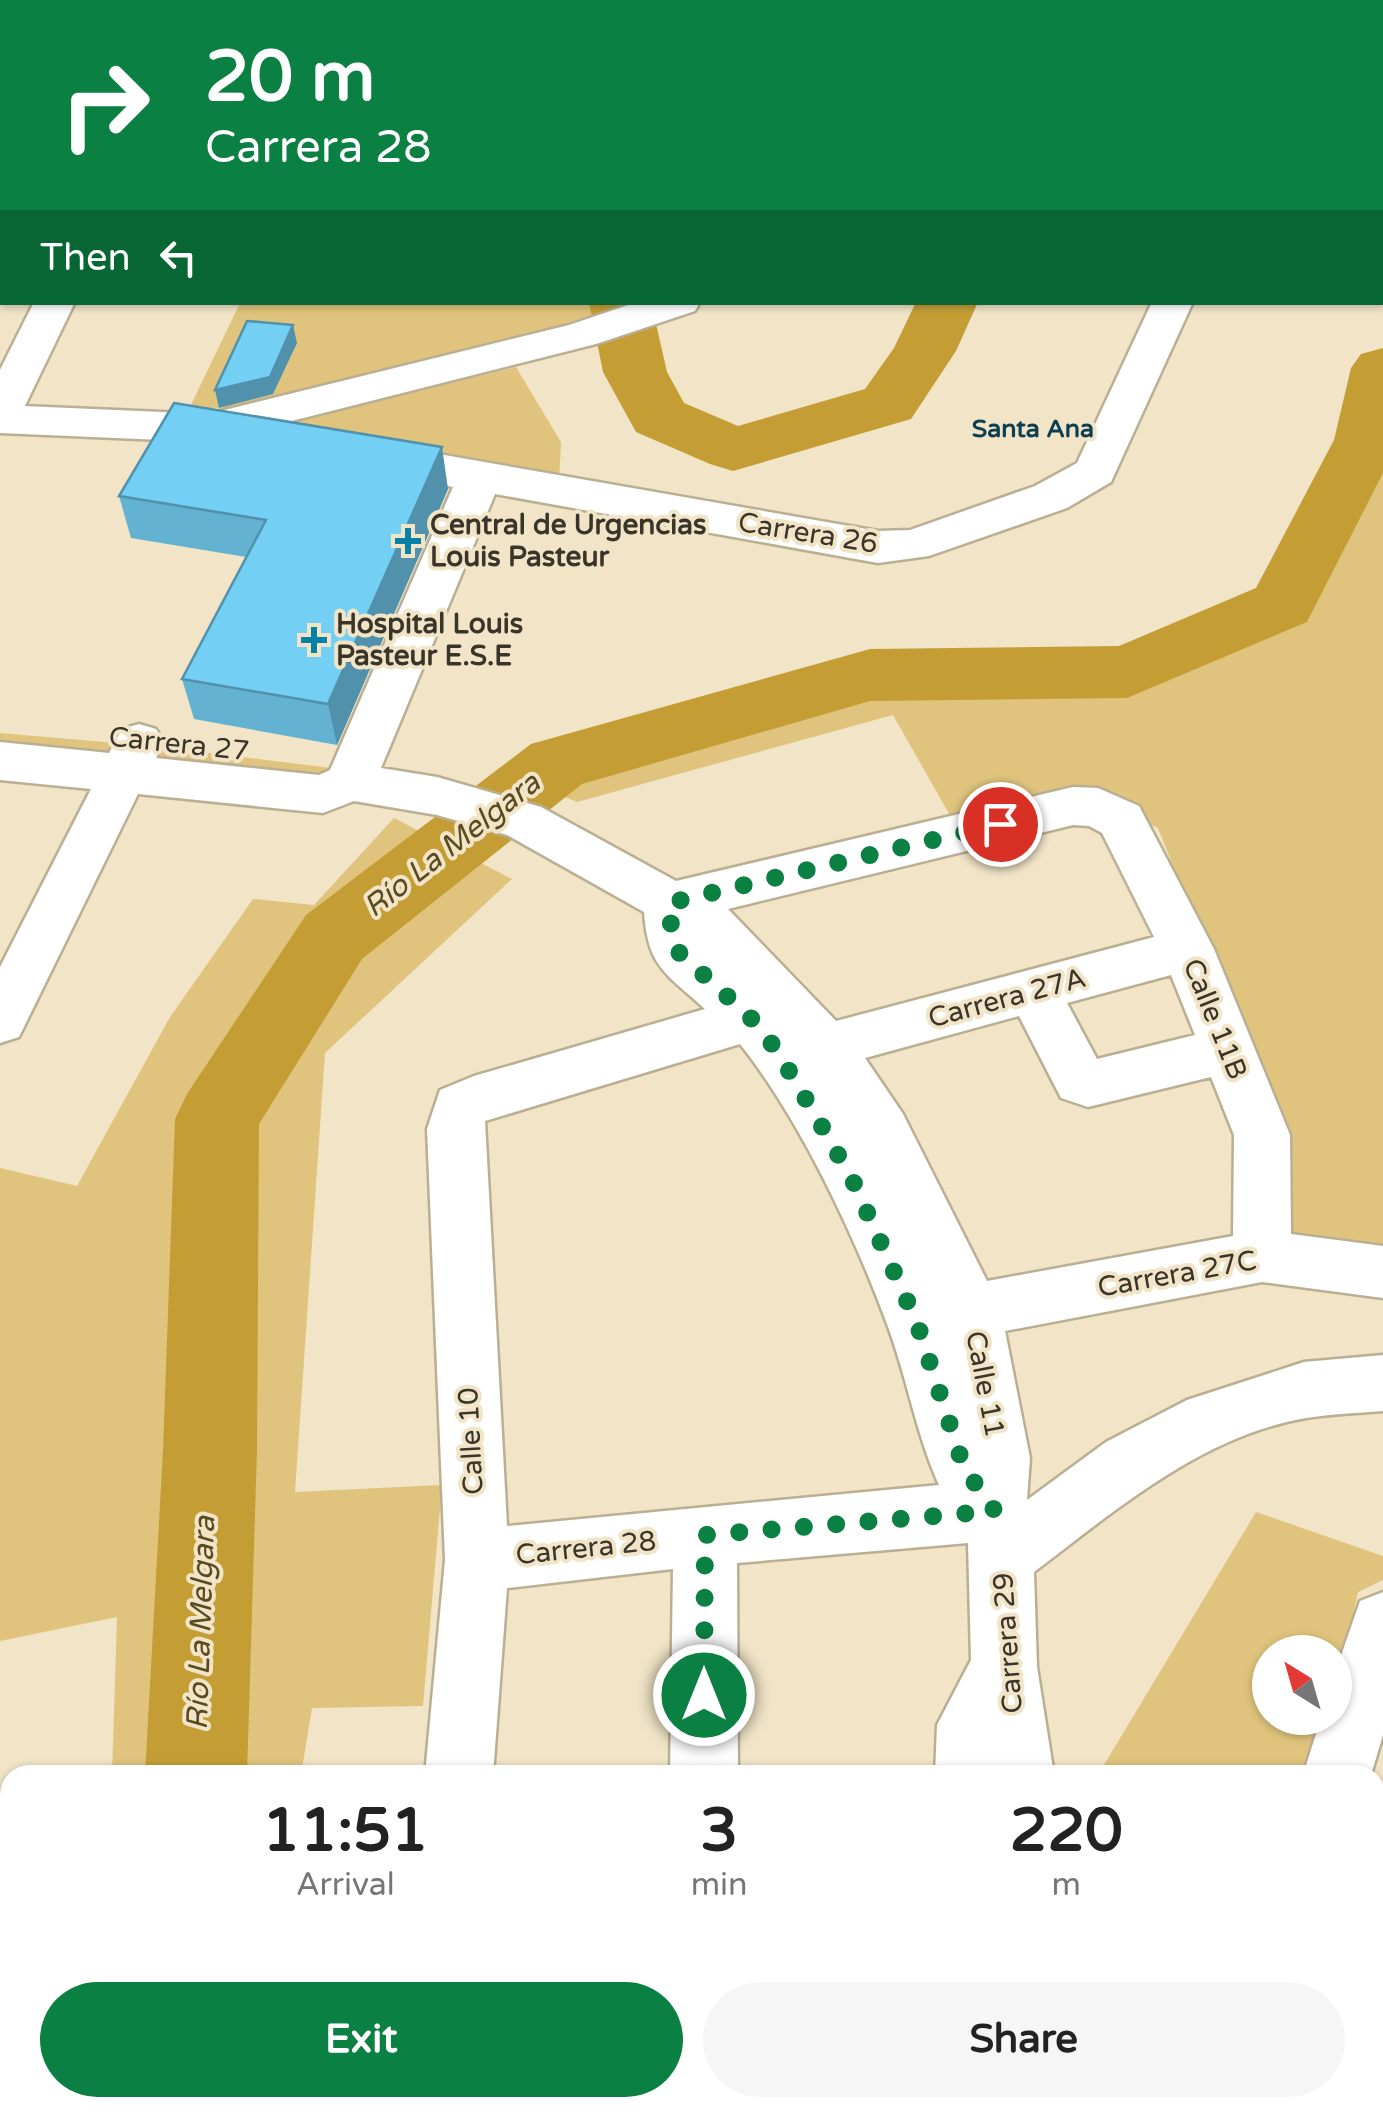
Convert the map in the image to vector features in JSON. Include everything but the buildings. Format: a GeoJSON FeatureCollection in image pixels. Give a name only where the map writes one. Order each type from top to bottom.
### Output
{"type":"FeatureCollection","features":[{"type":"Feature","properties":{"kind":"street"},"geometry":{"type":"LineString","coordinates":[[0,416],[54,305]]}},
{"type":"Feature","properties":{"kind":"street","name":"Carrera 26"},"geometry":{"type":"LineString","coordinates":[[208,428],[581,335],[673,305]]}},
{"type":"Feature","properties":{"kind":"street","name":"Carrera 26"},"geometry":{"type":"LineString","coordinates":[[0,416],[208,428],[878,547],[912,545],[1051,496],[1095,472],[1172,305]]}},
{"type":"Feature","properties":{"kind":"street"},"geometry":{"type":"LineString","coordinates":[[350,782],[480,476]]}},
{"type":"Feature","properties":{"kind":"street","name":"Carrera 27"},"geometry":{"type":"LineString","coordinates":[[0,729],[323,794],[350,782],[437,796],[523,821],[669,903]]}},
{"type":"Feature","properties":{"kind":"street"},"geometry":{"type":"LineString","coordinates":[[0,1021],[132,755]]}},
{"type":"Feature","properties":{"kind":"street","name":"Carrera 27"},"geometry":{"type":"LineString","coordinates":[[0,761],[132,755]]}},
{"type":"Feature","properties":{"kind":"street","name":"Calle 11B"},"geometry":{"type":"LineString","coordinates":[[669,903],[1073,806],[1098,807],[1121,820],[1187,949],[1262,1134],[1262,1256]]}},
{"type":"Feature","properties":{"kind":"street","name":"Calle 11"},"geometry":{"type":"LineString","coordinates":[[669,903],[673,947],[789,1024],[883,1131],[971,1311],[1000,1458],[999,1534]]}},
{"type":"Feature","properties":{"kind":"street","name":"Carrera 27A"},"geometry":{"type":"LineString","coordinates":[[789,1024],[1033,991],[1187,949]]}},
{"type":"Feature","properties":{"kind":"street"},"geometry":{"type":"LineString","coordinates":[[1033,991],[1081,1082],[1088,1084],[1228,1050]]}},
{"type":"Feature","properties":{"kind":"street","name":"Calle 11"},"geometry":{"type":"LineString","coordinates":[[789,1024],[776,1049],[853,1181],[917,1323],[964,1468],[999,1534]]}},
{"type":"Feature","properties":{"kind":"street","name":"Calle 10"},"geometry":{"type":"LineString","coordinates":[[460,1765],[476,1560],[456,1130],[460,1107],[494,1092],[789,1024]]}},
{"type":"Feature","properties":{"kind":"street","name":"Carrera 27C"},"geometry":{"type":"LineString","coordinates":[[971,1311],[1262,1256],[1383,1272]]}},
{"type":"Feature","properties":{"kind":"street"},"geometry":{"type":"LineString","coordinates":[[999,1534],[1209,1420],[1304,1390],[1383,1383]]}},
{"type":"Feature","properties":{"kind":"street","name":"Carrera 28"},"geometry":{"type":"LineString","coordinates":[[476,1560],[705,1535],[999,1534]]}},
{"type":"Feature","properties":{"kind":"street","name":"Carrera 29"},"geometry":{"type":"LineString","coordinates":[[999,1534],[1004,1667],[1019,1765]]}},
{"type":"Feature","properties":{"kind":"street"},"geometry":{"type":"LineString","coordinates":[[704,1765],[705,1535]]}},
{"type":"Feature","properties":{"kind":"street"},"geometry":{"type":"LineString","coordinates":[[1340,1765],[1383,1624]]}},
{"type":"Feature","properties":{"kind":"street"},"geometry":{"type":"LineString","coordinates":[[970,1765],[971,1725],[1004,1667]]}},
{"type":"Feature","properties":{"kind":"shaded area"},"geometry":{"type":"Polygon","coordinates":[[[239,305],[612,305],[614,315],[264,406],[189,409],[239,305]]]}},
{"type":"Feature","properties":{"kind":"shaded area"},"geometry":{"type":"Polygon","coordinates":[[[516,367],[561,442],[559,483],[271,425],[516,367]]]}},
{"type":"Feature","properties":{"kind":"shaded area"},"geometry":{"type":"Polygon","coordinates":[[[1383,444],[1383,1255],[1275,1244],[1281,1137],[1158,828],[1069,787],[952,819],[893,715],[577,802],[543,788],[559,775],[868,683],[1146,686],[1295,618],[1383,444]]]}},
{"type":"Feature","properties":{"kind":"shaded area"},"geometry":{"type":"Polygon","coordinates":[[[0,733],[127,744],[118,764],[0,754],[0,733]]]}},
{"type":"Feature","properties":{"kind":"shaded area"},"geometry":{"type":"Polygon","coordinates":[[[147,745],[347,770],[339,790],[136,766],[147,745]]]}},
{"type":"Feature","properties":{"kind":"shaded area"},"geometry":{"type":"Polygon","coordinates":[[[394,818],[512,879],[325,1053],[295,1492],[442,1485],[423,1706],[312,1708],[303,1765],[112,1765],[117,1617],[0,1641],[0,1168],[77,1186],[170,1017],[253,899],[314,905],[394,818]]]}},
{"type":"Feature","properties":{"kind":"shaded area"},"geometry":{"type":"Polygon","coordinates":[[[1256,1512],[1383,1556],[1383,1580],[1358,1592],[1349,1635],[1252,1635],[1252,1735],[1327,1735],[1320,1765],[1104,1765],[1256,1512]]]}},
{"type":"Feature","properties":{"kind":"waterway","name":"Río La Melgara"},"geometry":{"type":"LineString","coordinates":[[621,305],[635,372],[659,417],[733,449],[888,404],[924,351],[946,305]]}},
{"type":"Feature","properties":{"kind":"waterway","name":"Río La Melgara"},"geometry":{"type":"LineString","coordinates":[[196,1765],[210,1450],[217,1119],[334,937],[557,764],[870,675],[1127,672],[1282,605],[1367,440],[1383,368]]}},
{"type":"Feature","properties":{"kind":"place","name":"Central de Urgencias Louis Pasteur"},"geometry":{"type":"Point","coordinates":[408,541]}},
{"type":"Feature","properties":{"kind":"place","name":"Hospital Louis Pasteur E.S.E"},"geometry":{"type":"Point","coordinates":[314,640]}},
{"type":"Feature","properties":{"kind":"district","name":"Santa Ana"},"geometry":{"type":"Point","coordinates":[1033,429]}},
{"type":"Feature","properties":{"kind":"route"},"geometry":{"type":"LineString","coordinates":[[704,1695],[705,1535],[995,1511],[964,1468],[917,1323],[853,1181],[776,1049],[750,1017],[673,947],[669,903],[1000,824]]}}]}
